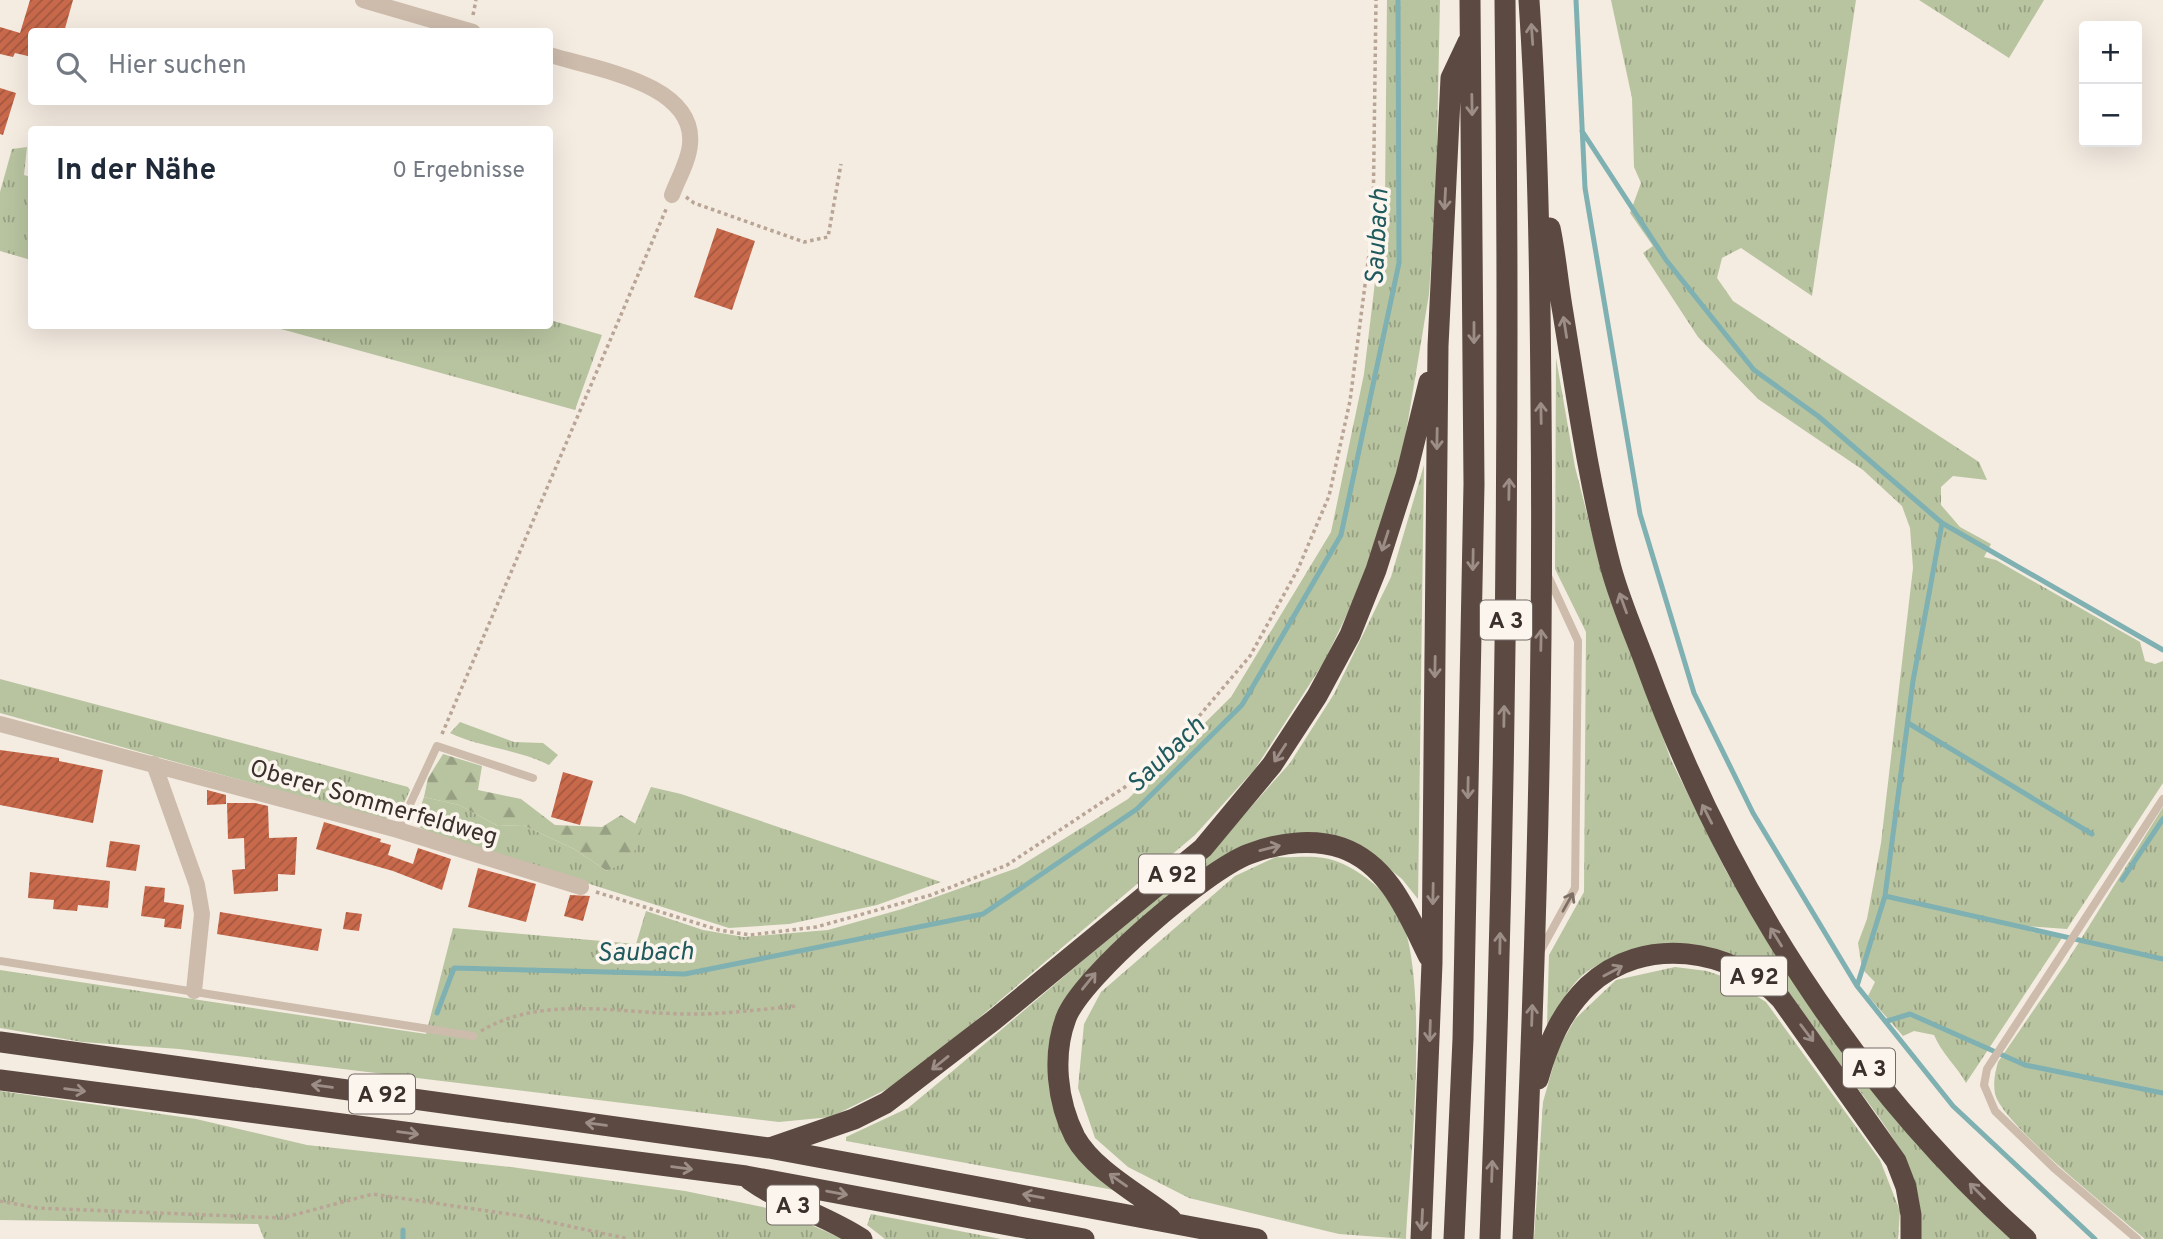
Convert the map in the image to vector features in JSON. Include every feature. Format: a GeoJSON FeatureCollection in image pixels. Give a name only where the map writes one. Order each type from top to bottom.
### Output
{"type":"FeatureCollection","features":[{"type":"Feature","properties":{"kind":"highway","name":"A 3"},"geometry":{"type":"LineString","coordinates":[[1454,1239],[1463,1039],[1474,498],[1470,0]]}},
{"type":"Feature","properties":{"kind":"highway","name":"A 3"},"geometry":{"type":"LineString","coordinates":[[1490,1239],[1498,1042],[1509,485],[1505,0]]}},
{"type":"Feature","properties":{"kind":"highway","name":"A 3"},"geometry":{"type":"LineString","coordinates":[[1523,1239],[1534,961],[1542,562],[1539,200],[1529,0]]}},
{"type":"Feature","properties":{"kind":"highway","name":"A 3"},"geometry":{"type":"LineString","coordinates":[[1421,1239],[1432,963],[1438,346],[1451,78],[1471,37]]}},
{"type":"Feature","properties":{"kind":"highway","name":"A 3"},"geometry":{"type":"LineString","coordinates":[[1539,200],[1551,230],[1587,467],[1612,570],[1667,722],[1700,800],[1738,875],[1810,991],[1885,1088],[1945,1159],[2026,1239]]}},
{"type":"Feature","properties":{"kind":"highway","name":"A 92"},"geometry":{"type":"LineString","coordinates":[[769,1148],[854,1119],[886,1103],[917,1082],[1203,848],[1252,791],[1317,696],[1350,635],[1376,570],[1406,476],[1438,346]]}},
{"type":"Feature","properties":{"kind":"highway","name":"A 3"},"geometry":{"type":"LineString","coordinates":[[1172,1221],[1095,1162],[1080,1145],[1069,1124],[1058,1074],[1060,1038],[1073,1003],[1093,976],[1223,866],[1269,847],[1302,842],[1343,848],[1376,870],[1404,906],[1432,963]]}},
{"type":"Feature","properties":{"kind":"highway","name":"A 92"},"geometry":{"type":"LineString","coordinates":[[1529,1108],[1551,1037],[1590,984],[1624,965],[1655,954],[1690,954],[1724,961],[1757,978],[1781,999],[1884,1142],[1906,1187],[1911,1215],[1911,1239]]}},
{"type":"Feature","properties":{"kind":"highway","name":"A 92"},"geometry":{"type":"LineString","coordinates":[[7,1043],[769,1148],[1172,1221],[1257,1239]]}},
{"type":"Feature","properties":{"kind":"highway","name":"A 92"},"geometry":{"type":"LineString","coordinates":[[4,1081],[746,1176],[1084,1239]]}},
{"type":"Feature","properties":{"kind":"highway","name":"A 3"},"geometry":{"type":"LineString","coordinates":[[746,1176],[771,1195],[844,1227],[862,1239]]}},
{"type":"Feature","properties":{"kind":"street"},"geometry":{"type":"LineString","coordinates":[[363,0],[459,28]]}},
{"type":"Feature","properties":{"kind":"street"},"geometry":{"type":"LineString","coordinates":[[553,56],[646,86],[669,97],[680,107],[690,129],[690,146],[672,195]]}},
{"type":"Feature","properties":{"kind":"street","name":"Oberer Sommerfeldweg"},"geometry":{"type":"LineString","coordinates":[[0,724],[398,830],[580,887]]}},
{"type":"Feature","properties":{"kind":"street"},"geometry":{"type":"LineString","coordinates":[[154,764],[197,885],[202,914],[194,992]]}},
{"type":"Feature","properties":{"kind":"lane"},"geometry":{"type":"LineString","coordinates":[[1534,961],[1575,888],[1578,640],[1542,562]]}},
{"type":"Feature","properties":{"kind":"lane"},"geometry":{"type":"LineString","coordinates":[[398,830],[437,746],[534,778]]}},
{"type":"Feature","properties":{"kind":"lane"},"geometry":{"type":"LineString","coordinates":[[2137,1239],[2055,1170],[1995,1111],[1984,1085],[1987,1069],[2163,799]]}},
{"type":"Feature","properties":{"kind":"lane"},"geometry":{"type":"LineString","coordinates":[[0,961],[473,1036]]}},
{"type":"Feature","properties":{"kind":"path"},"geometry":{"type":"LineString","coordinates":[[580,887],[719,930],[750,935],[816,927],[931,895],[1007,865],[1125,787],[1189,728],[1250,656],[1298,569],[1329,496],[1350,401],[1373,223],[1376,0]]}},
{"type":"Feature","properties":{"kind":"path"},"geometry":{"type":"LineString","coordinates":[[679,176],[682,194],[694,204],[804,242],[828,237],[841,164]]}},
{"type":"Feature","properties":{"kind":"path"},"geometry":{"type":"LineString","coordinates":[[437,746],[672,195]]}},
{"type":"Feature","properties":{"kind":"path"},"geometry":{"type":"LineString","coordinates":[[473,1036],[502,1019],[582,1007],[687,1015],[797,1006]]}},
{"type":"Feature","properties":{"kind":"path"},"geometry":{"type":"LineString","coordinates":[[0,1201],[37,1208],[282,1218],[373,1194],[522,1216],[629,1239]]}},
{"type":"Feature","properties":{"kind":"green space"},"geometry":{"type":"Polygon","coordinates":[[[1387,0],[1440,0],[1436,192],[1429,294],[1406,433],[1392,499],[1361,585],[1324,662],[1255,769],[1195,835],[947,1045],[889,1088],[831,1117],[779,1122],[179,1049],[82,1042],[0,1028],[0,970],[426,1034],[453,928],[636,944],[646,911],[703,930],[744,937],[828,930],[902,909],[1017,868],[1128,799],[1231,697],[1331,532],[1364,374],[1385,198],[1387,0]]]}},
{"type":"Feature","properties":{"kind":"green space"},"geometry":{"type":"Polygon","coordinates":[[[1611,0],[1856,0],[1812,296],[1741,248],[1722,258],[1717,278],[1733,301],[1979,462],[1987,480],[1953,476],[1941,487],[1941,505],[1960,527],[1991,544],[1984,557],[1996,560],[2140,642],[2145,661],[2155,664],[2163,661],[2163,783],[2067,929],[2024,926],[2032,932],[2062,938],[1966,1083],[1934,1035],[1914,1031],[1903,1036],[1868,996],[1875,982],[1862,969],[1858,943],[1867,919],[1881,843],[1913,568],[1910,528],[1902,506],[1863,470],[1758,399],[1698,337],[1643,253],[1653,246],[1630,213],[1641,183],[1634,167],[1632,98],[1611,0]]]}},
{"type":"Feature","properties":{"kind":"green space"},"geometry":{"type":"Polygon","coordinates":[[[1919,0],[2044,0],[2009,58],[1919,0]]]}},
{"type":"Feature","properties":{"kind":"green space"},"geometry":{"type":"Polygon","coordinates":[[[27,147],[24,175],[28,176],[28,259],[0,251],[0,192],[12,149],[27,147]]]}},
{"type":"Feature","properties":{"kind":"green space"},"geometry":{"type":"Polygon","coordinates":[[[553,321],[602,335],[575,410],[281,329],[553,329],[553,321]]]}},
{"type":"Feature","properties":{"kind":"green space"},"geometry":{"type":"Polygon","coordinates":[[[1556,358],[1575,467],[1598,557],[1671,760],[1726,871],[1792,980],[2014,1239],[1919,1239],[1918,1195],[1912,1175],[1892,1136],[1807,1022],[1759,970],[1734,956],[1714,950],[1671,946],[1628,953],[1583,975],[1566,995],[1547,1025],[1549,955],[1584,892],[1586,632],[1555,569],[1556,358]]]}},
{"type":"Feature","properties":{"kind":"green space"},"geometry":{"type":"Polygon","coordinates":[[[1424,465],[1418,899],[1402,879],[1375,857],[1249,844],[1067,999],[1056,1093],[1114,1190],[846,1141],[846,1137],[908,1108],[1213,850],[1290,763],[1334,694],[1391,577],[1424,465]]]}},
{"type":"Feature","properties":{"kind":"green space"},"geometry":{"type":"Polygon","coordinates":[[[0,679],[408,787],[410,790],[400,812],[384,820],[0,713],[0,679]]]}},
{"type":"Feature","properties":{"kind":"green space"},"geometry":{"type":"Polygon","coordinates":[[[460,722],[514,742],[543,743],[558,755],[549,765],[525,755],[450,733],[460,722]]]}},
{"type":"Feature","properties":{"kind":"green space"},"geometry":{"type":"Polygon","coordinates":[[[443,754],[482,766],[478,790],[521,799],[555,825],[602,827],[621,815],[642,828],[632,859],[607,871],[574,849],[523,825],[498,826],[459,805],[424,797],[428,778],[443,754]]]}},
{"type":"Feature","properties":{"kind":"green space"},"geometry":{"type":"Polygon","coordinates":[[[651,787],[681,794],[941,882],[877,905],[789,924],[729,928],[437,836],[414,825],[424,797],[459,805],[498,826],[523,825],[574,849],[607,871],[641,828],[621,815],[635,824],[651,787]]]}},
{"type":"Feature","properties":{"kind":"green space"},"geometry":{"type":"Polygon","coordinates":[[[2163,807],[2163,1239],[2145,1239],[2038,1147],[2003,1108],[1995,1094],[1994,1082],[1998,1062],[2066,963],[2163,807]]]}},
{"type":"Feature","properties":{"kind":"green space"},"geometry":{"type":"Polygon","coordinates":[[[1276,857],[1324,858],[1353,869],[1387,896],[1405,930],[1413,968],[1416,1014],[1414,1115],[1406,1239],[1339,1234],[1189,1198],[1128,1167],[1095,1138],[1078,1088],[1084,1024],[1101,992],[1235,876],[1276,857]]]}},
{"type":"Feature","properties":{"kind":"green space"},"geometry":{"type":"Polygon","coordinates":[[[1675,967],[1707,971],[1730,979],[1766,1002],[1880,1160],[1900,1211],[1898,1239],[1534,1239],[1543,1102],[1558,1049],[1575,1019],[1616,980],[1675,967]]]}},
{"type":"Feature","properties":{"kind":"green space"},"geometry":{"type":"Polygon","coordinates":[[[0,1091],[196,1119],[307,1145],[511,1167],[685,1191],[777,1210],[843,1239],[264,1239],[258,1224],[0,1220],[0,1091]]]}},
{"type":"Feature","properties":{"kind":"green space"},"geometry":{"type":"Polygon","coordinates":[[[871,1214],[1001,1239],[885,1239],[867,1225],[871,1214]]]}},
{"type":"Feature","properties":{"kind":"building"},"geometry":{"type":"Polygon","coordinates":[[[30,0],[73,0],[65,28],[28,28],[28,56],[0,54],[0,27],[20,33],[30,0]]]}},
{"type":"Feature","properties":{"kind":"building"},"geometry":{"type":"Polygon","coordinates":[[[0,88],[16,93],[3,135],[0,134],[0,88]]]}},
{"type":"Feature","properties":{"kind":"building"},"geometry":{"type":"Polygon","coordinates":[[[717,228],[755,241],[732,310],[694,297],[717,228]]]}},
{"type":"Feature","properties":{"kind":"building"},"geometry":{"type":"Polygon","coordinates":[[[0,750],[59,758],[59,761],[103,770],[93,823],[0,805],[0,750]]]}},
{"type":"Feature","properties":{"kind":"building"},"geometry":{"type":"Polygon","coordinates":[[[563,772],[593,781],[580,825],[551,817],[563,772]]]}},
{"type":"Feature","properties":{"kind":"building"},"geometry":{"type":"Polygon","coordinates":[[[207,790],[226,795],[226,804],[207,805],[207,790]]]}},
{"type":"Feature","properties":{"kind":"building"},"geometry":{"type":"Polygon","coordinates":[[[227,803],[268,806],[269,838],[297,837],[295,875],[278,874],[278,891],[234,894],[232,870],[245,869],[244,838],[228,839],[227,803]]]}},
{"type":"Feature","properties":{"kind":"building"},"geometry":{"type":"Polygon","coordinates":[[[324,822],[381,839],[380,842],[391,845],[388,855],[413,864],[418,848],[451,859],[442,890],[393,871],[316,849],[324,822]]]}},
{"type":"Feature","properties":{"kind":"building"},"geometry":{"type":"Polygon","coordinates":[[[110,841],[140,845],[136,871],[106,867],[110,841]]]}},
{"type":"Feature","properties":{"kind":"building"},"geometry":{"type":"Polygon","coordinates":[[[478,868],[536,884],[526,922],[468,907],[478,868]]]}},
{"type":"Feature","properties":{"kind":"building"},"geometry":{"type":"Polygon","coordinates":[[[30,872],[110,881],[108,908],[78,905],[77,911],[53,909],[54,900],[28,898],[30,872]]]}},
{"type":"Feature","properties":{"kind":"building"},"geometry":{"type":"Polygon","coordinates":[[[145,886],[165,888],[164,902],[184,905],[181,929],[164,927],[165,919],[141,916],[145,886]]]}},
{"type":"Feature","properties":{"kind":"building"},"geometry":{"type":"Polygon","coordinates":[[[570,895],[590,896],[583,921],[564,916],[570,895]]]}},
{"type":"Feature","properties":{"kind":"building"},"geometry":{"type":"Polygon","coordinates":[[[220,912],[322,929],[318,951],[217,934],[220,912]]]}},
{"type":"Feature","properties":{"kind":"building"},"geometry":{"type":"Polygon","coordinates":[[[346,912],[362,914],[359,931],[343,929],[346,912]]]}},
{"type":"Feature","properties":{"kind":"waterway","name":"Saubach"},"geometry":{"type":"LineString","coordinates":[[437,1013],[454,968],[685,974],[983,914],[1137,809],[1242,705],[1341,535],[1399,263],[1398,0]]}},
{"type":"Feature","properties":{"kind":"waterway"},"geometry":{"type":"LineString","coordinates":[[1576,0],[1585,188],[1640,514],[1694,693],[1753,813],[1857,986],[1953,1106],[2095,1239]]}},
{"type":"Feature","properties":{"kind":"waterway"},"geometry":{"type":"LineString","coordinates":[[1582,131],[1666,260],[1754,370],[1818,416],[1942,523],[2163,650]]}},
{"type":"Feature","properties":{"kind":"waterway"},"geometry":{"type":"LineString","coordinates":[[1857,986],[1885,896],[1913,681],[1942,523]]}},
{"type":"Feature","properties":{"kind":"waterway"},"geometry":{"type":"LineString","coordinates":[[1908,723],[2092,834]]}},
{"type":"Feature","properties":{"kind":"waterway"},"geometry":{"type":"LineString","coordinates":[[2122,880],[2163,819]]}},
{"type":"Feature","properties":{"kind":"waterway"},"geometry":{"type":"LineString","coordinates":[[1885,896],[2163,959]]}},
{"type":"Feature","properties":{"kind":"waterway"},"geometry":{"type":"LineString","coordinates":[[1887,1021],[1910,1014],[2025,1065],[2163,1093]]}},
{"type":"Feature","properties":{"kind":"waterway","name":"Saubach"},"geometry":{"type":"LineString","coordinates":[[403,1230],[403,1239]]}}]}
